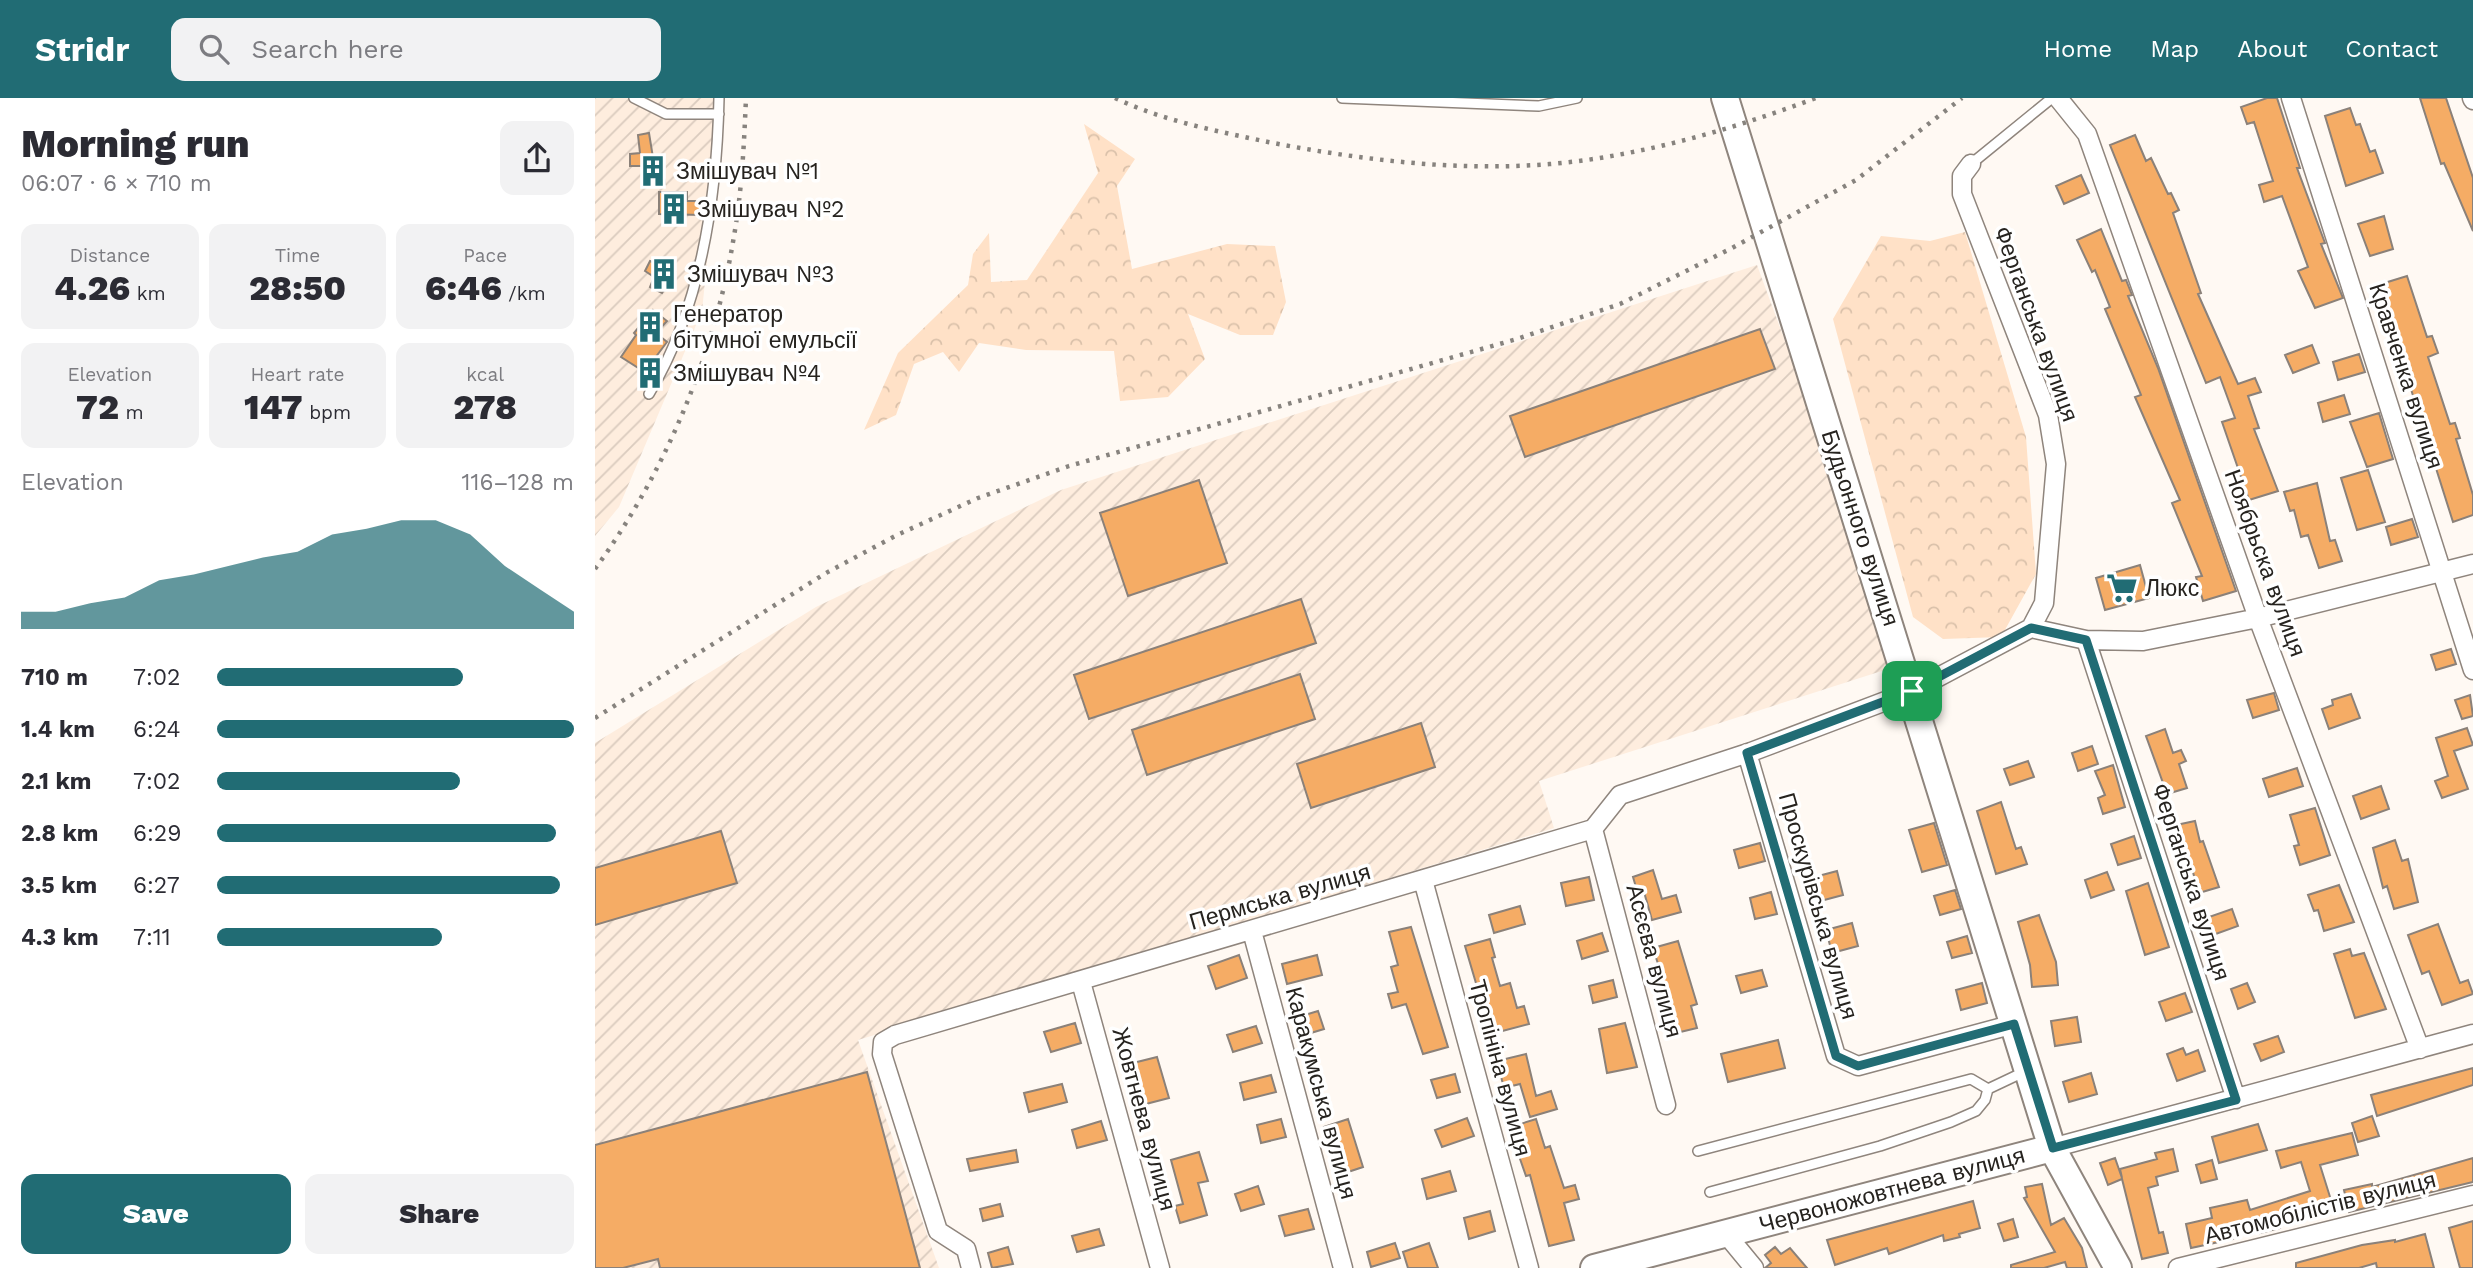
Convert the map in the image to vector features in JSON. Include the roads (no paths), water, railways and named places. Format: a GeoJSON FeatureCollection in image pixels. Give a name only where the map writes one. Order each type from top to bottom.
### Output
{"type":"FeatureCollection","features":[{"type":"Feature","properties":{"kind":"main road","name":"Будьонного вулиця"},"geometry":{"type":"LineString","coordinates":[[1725,98],[2053,1148],[2118,1268]]}},
{"type":"Feature","properties":{"kind":"main road","name":"Червоножовтнева вулиця"},"geometry":{"type":"LineString","coordinates":[[1595,1268],[2053,1148]]}},
{"type":"Feature","properties":{"kind":"street","name":"Ноябрьска вулиця"},"geometry":{"type":"LineString","coordinates":[[2058,98],[2087,134],[2258,618],[2420,1049]]}},
{"type":"Feature","properties":{"kind":"street","name":"Кравченка вулиця"},"geometry":{"type":"LineString","coordinates":[[2291,98],[2473,670]]}},
{"type":"Feature","properties":{"kind":"street","name":"Ферганська вулиця"},"geometry":{"type":"LineString","coordinates":[[1971,164],[1962,176],[1962,194],[2048,415],[2056,464],[2044,603],[2031,628]]}},
{"type":"Feature","properties":{"kind":"street"},"geometry":{"type":"LineString","coordinates":[[1593,829],[1620,794],[1747,753],[1912,691],[2031,628],[2086,640],[2143,641],[2258,618],[2473,564]]}},
{"type":"Feature","properties":{"kind":"street","name":"Ферганська вулиця"},"geometry":{"type":"LineString","coordinates":[[2086,640],[2236,1100]]}},
{"type":"Feature","properties":{"kind":"street","name":"Проскурівська вулиця"},"geometry":{"type":"LineString","coordinates":[[1747,753],[1836,1056],[1858,1066],[2014,1024]]}},
{"type":"Feature","properties":{"kind":"street","name":"Пермська вулиця"},"geometry":{"type":"LineString","coordinates":[[971,1268],[966,1249],[938,1231],[882,1054],[883,1042],[895,1035],[1593,829]]}},
{"type":"Feature","properties":{"kind":"street","name":"Асєєва вулиця"},"geometry":{"type":"LineString","coordinates":[[1593,829],[1666,1105]]}},
{"type":"Feature","properties":{"kind":"street","name":"Тропініна вулиця"},"geometry":{"type":"LineString","coordinates":[[1423,880],[1529,1268]]}},
{"type":"Feature","properties":{"kind":"street","name":"Каракумська вулиця"},"geometry":{"type":"LineString","coordinates":[[1252,931],[1343,1268]]}},
{"type":"Feature","properties":{"kind":"street","name":"Жовтнева вулиця"},"geometry":{"type":"LineString","coordinates":[[1081,982],[1160,1268]]}},
{"type":"Feature","properties":{"kind":"street","name":"Червоножовтнева вулиця"},"geometry":{"type":"LineString","coordinates":[[2053,1148],[2473,1034]]}},
{"type":"Feature","properties":{"kind":"street","name":"Автомобілістів вулиця"},"geometry":{"type":"LineString","coordinates":[[2178,1268],[2473,1195]]}},
{"type":"Feature","properties":{"kind":"street"},"geometry":{"type":"LineString","coordinates":[[1726,1234],[1754,1268]]}},
{"type":"Feature","properties":{"kind":"lane"},"geometry":{"type":"LineString","coordinates":[[634,98],[666,114],[719,114]]}},
{"type":"Feature","properties":{"kind":"lane"},"geometry":{"type":"LineString","coordinates":[[649,394],[664,369],[690,301],[709,213],[719,98]]}},
{"type":"Feature","properties":{"kind":"lane"},"geometry":{"type":"LineString","coordinates":[[1342,98],[1539,106],[1577,98]]}},
{"type":"Feature","properties":{"kind":"lane"},"geometry":{"type":"LineString","coordinates":[[1971,164],[2052,98]]}},
{"type":"Feature","properties":{"kind":"lane"},"geometry":{"type":"LineString","coordinates":[[1988,1089],[2028,1071]]}},
{"type":"Feature","properties":{"kind":"lane"},"geometry":{"type":"LineString","coordinates":[[1698,1151],[1971,1079],[1988,1089]]}},
{"type":"Feature","properties":{"kind":"lane"},"geometry":{"type":"LineString","coordinates":[[1710,1192],[1880,1146],[1951,1122],[1976,1111],[1985,1100],[1988,1089]]}},
{"type":"Feature","properties":{"kind":"railway"},"geometry":{"type":"LineString","coordinates":[[595,569],[644,493],[665,453],[700,368],[725,280],[737,219],[746,98]]}},
{"type":"Feature","properties":{"kind":"railway"},"geometry":{"type":"LineString","coordinates":[[1115,98],[1171,119],[1311,150],[1398,162],[1486,166],[1574,162],[1642,150],[1718,131],[1816,98]]}},
{"type":"Feature","properties":{"kind":"railway"},"geometry":{"type":"LineString","coordinates":[[595,718],[826,573],[897,535],[978,498],[1069,466],[1517,339],[1620,304],[1732,248],[1856,180],[1962,98]]}},
{"type":"Feature","properties":{"kind":"place","name":"Змішувач №1"},"geometry":{"type":"Point","coordinates":[653,171]}},
{"type":"Feature","properties":{"kind":"place","name":"Змішувач №2"},"geometry":{"type":"Point","coordinates":[674,209]}},
{"type":"Feature","properties":{"kind":"place","name":"Змішувач №3"},"geometry":{"type":"Point","coordinates":[664,274]}},
{"type":"Feature","properties":{"kind":"place","name":"Генератор бітумної емульсії"},"geometry":{"type":"Point","coordinates":[650,327]}},
{"type":"Feature","properties":{"kind":"place","name":"Змішувач №4"},"geometry":{"type":"Point","coordinates":[650,373]}},
{"type":"Feature","properties":{"kind":"place","name":"Люкс"},"geometry":{"type":"Point","coordinates":[2122,588]}}]}
